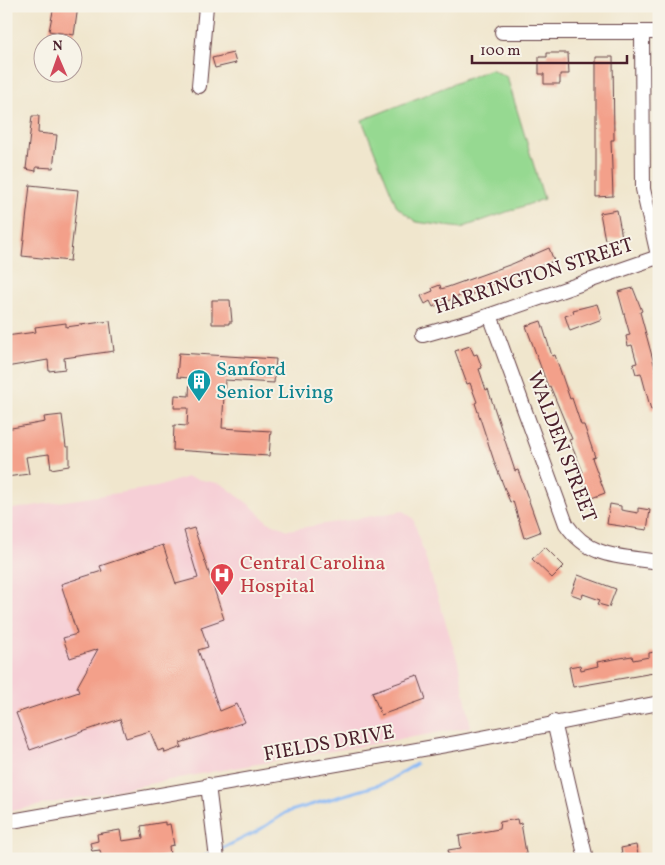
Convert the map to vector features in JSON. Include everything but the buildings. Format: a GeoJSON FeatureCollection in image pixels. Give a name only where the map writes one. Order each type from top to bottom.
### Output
{"type":"FeatureCollection","features":[{"type":"Feature","properties":{"kind":"street"},"geometry":{"type":"LineString","coordinates":[[199,86],[206,6]]}},
{"type":"Feature","properties":{"kind":"street"},"geometry":{"type":"LineString","coordinates":[[502,32],[659,32]]}},
{"type":"Feature","properties":{"kind":"street"},"geometry":{"type":"LineString","coordinates":[[642,32],[642,190],[658,259]]}},
{"type":"Feature","properties":{"kind":"street","name":"HARRINGTON STREET"},"geometry":{"type":"LineString","coordinates":[[423,335],[490,315],[658,259]]}},
{"type":"Feature","properties":{"kind":"street","name":"WALDEN STREET"},"geometry":{"type":"LineString","coordinates":[[490,315],[566,524],[575,538],[588,548],[606,554],[659,562]]}},
{"type":"Feature","properties":{"kind":"street","name":"FIELDS DRIVE"},"geometry":{"type":"LineString","coordinates":[[6,822],[208,785],[455,744],[554,722],[659,703]]}},
{"type":"Feature","properties":{"kind":"street"},"geometry":{"type":"LineString","coordinates":[[554,722],[586,859]]}},
{"type":"Feature","properties":{"kind":"street"},"geometry":{"type":"LineString","coordinates":[[208,785],[217,859]]}},
{"type":"Feature","properties":{"kind":"shaded area","name":"Central Carolina Hospital"},"geometry":{"type":"Polygon","coordinates":[[[187,477],[222,484],[250,505],[268,522],[288,530],[403,511],[413,518],[458,662],[471,727],[200,774],[6,812],[6,510],[157,487],[187,477]]]}},
{"type":"Feature","properties":{"kind":"green space"},"geometry":{"type":"Polygon","coordinates":[[[491,69],[507,77],[544,199],[461,228],[416,222],[397,207],[362,120],[491,69]]]}},
{"type":"Feature","properties":{"kind":"waterway"},"geometry":{"type":"LineString","coordinates":[[219,850],[256,832],[287,812],[385,783],[416,764]]}},
{"type":"Feature","properties":{"kind":"waterway"},"geometry":{"type":"LineString","coordinates":[[199,859],[211,853]]}},
{"type":"Feature","properties":{"kind":"place","name":"Sanford Senior Living"},"geometry":{"type":"Point","coordinates":[199,402]}},
{"type":"Feature","properties":{"kind":"place","name":"Central Carolina Hospital"},"geometry":{"type":"Point","coordinates":[222,596]}}]}
